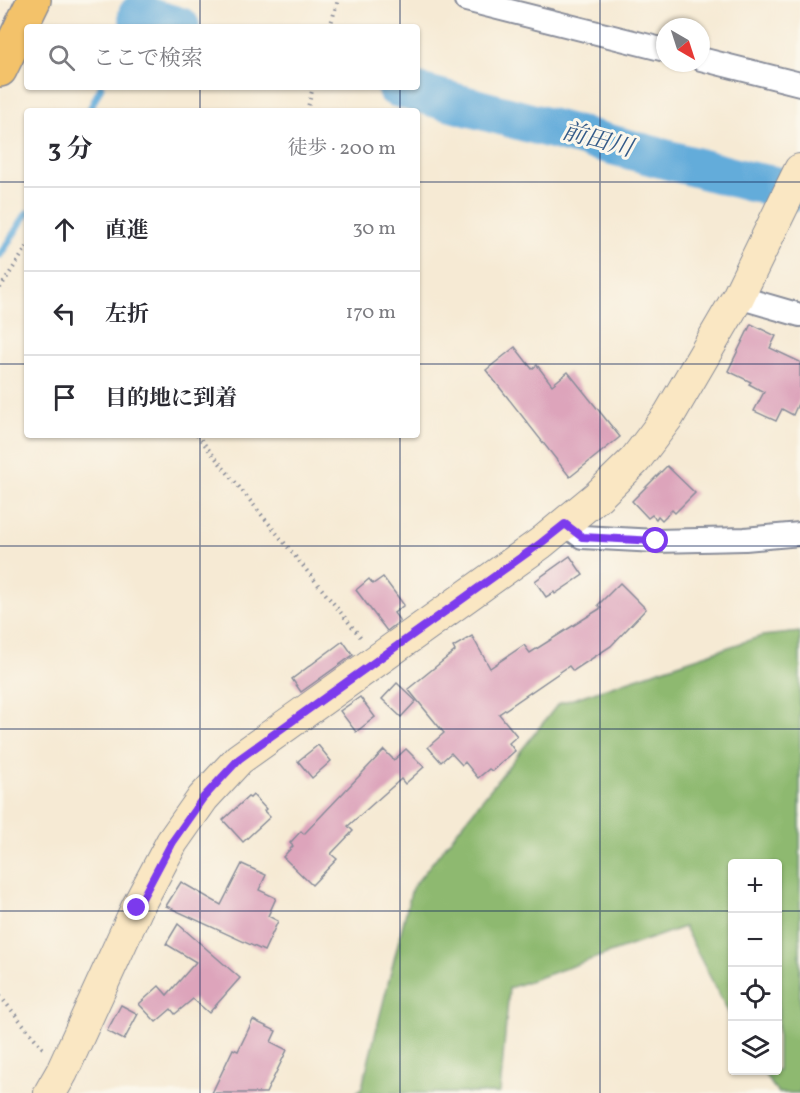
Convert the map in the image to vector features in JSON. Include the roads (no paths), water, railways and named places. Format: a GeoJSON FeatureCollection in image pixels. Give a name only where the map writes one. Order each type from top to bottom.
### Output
{"type":"FeatureCollection","features":[{"type":"Feature","properties":{"kind":"highway"},"geometry":{"type":"LineString","coordinates":[[0,70],[34,0]]}},
{"type":"Feature","properties":{"kind":"highway"},"geometry":{"type":"LineString","coordinates":[[31,24],[43,0]]}},
{"type":"Feature","properties":{"kind":"highway"},"geometry":{"type":"LineString","coordinates":[[0,87],[24,39]]}},
{"type":"Feature","properties":{"kind":"street"},"geometry":{"type":"LineString","coordinates":[[466,0],[656,48]]}},
{"type":"Feature","properties":{"kind":"street"},"geometry":{"type":"LineString","coordinates":[[710,61],[800,84]]}},
{"type":"Feature","properties":{"kind":"street"},"geometry":{"type":"LineString","coordinates":[[56,1083],[137,908],[172,842],[203,798],[239,759],[541,543],[598,496],[635,460],[669,415],[738,297],[800,170]]}},
{"type":"Feature","properties":{"kind":"street"},"geometry":{"type":"LineString","coordinates":[[738,297],[800,315]]}},
{"type":"Feature","properties":{"kind":"street"},"geometry":{"type":"LineString","coordinates":[[565,524],[582,537],[656,541],[745,539],[800,534]]}},
{"type":"Feature","properties":{"kind":"waterway","name":"前田川"},"geometry":{"type":"LineString","coordinates":[[134,24],[142,0]]}},
{"type":"Feature","properties":{"kind":"waterway","name":"前田川"},"geometry":{"type":"LineString","coordinates":[[138,15],[170,24]]}},
{"type":"Feature","properties":{"kind":"waterway"},"geometry":{"type":"LineString","coordinates":[[90,108],[100,90]]}},
{"type":"Feature","properties":{"kind":"waterway","name":"前田川"},"geometry":{"type":"LineString","coordinates":[[407,90],[747,181],[800,191]]}},
{"type":"Feature","properties":{"kind":"waterway"},"geometry":{"type":"LineString","coordinates":[[0,255],[24,218]]}}]}
